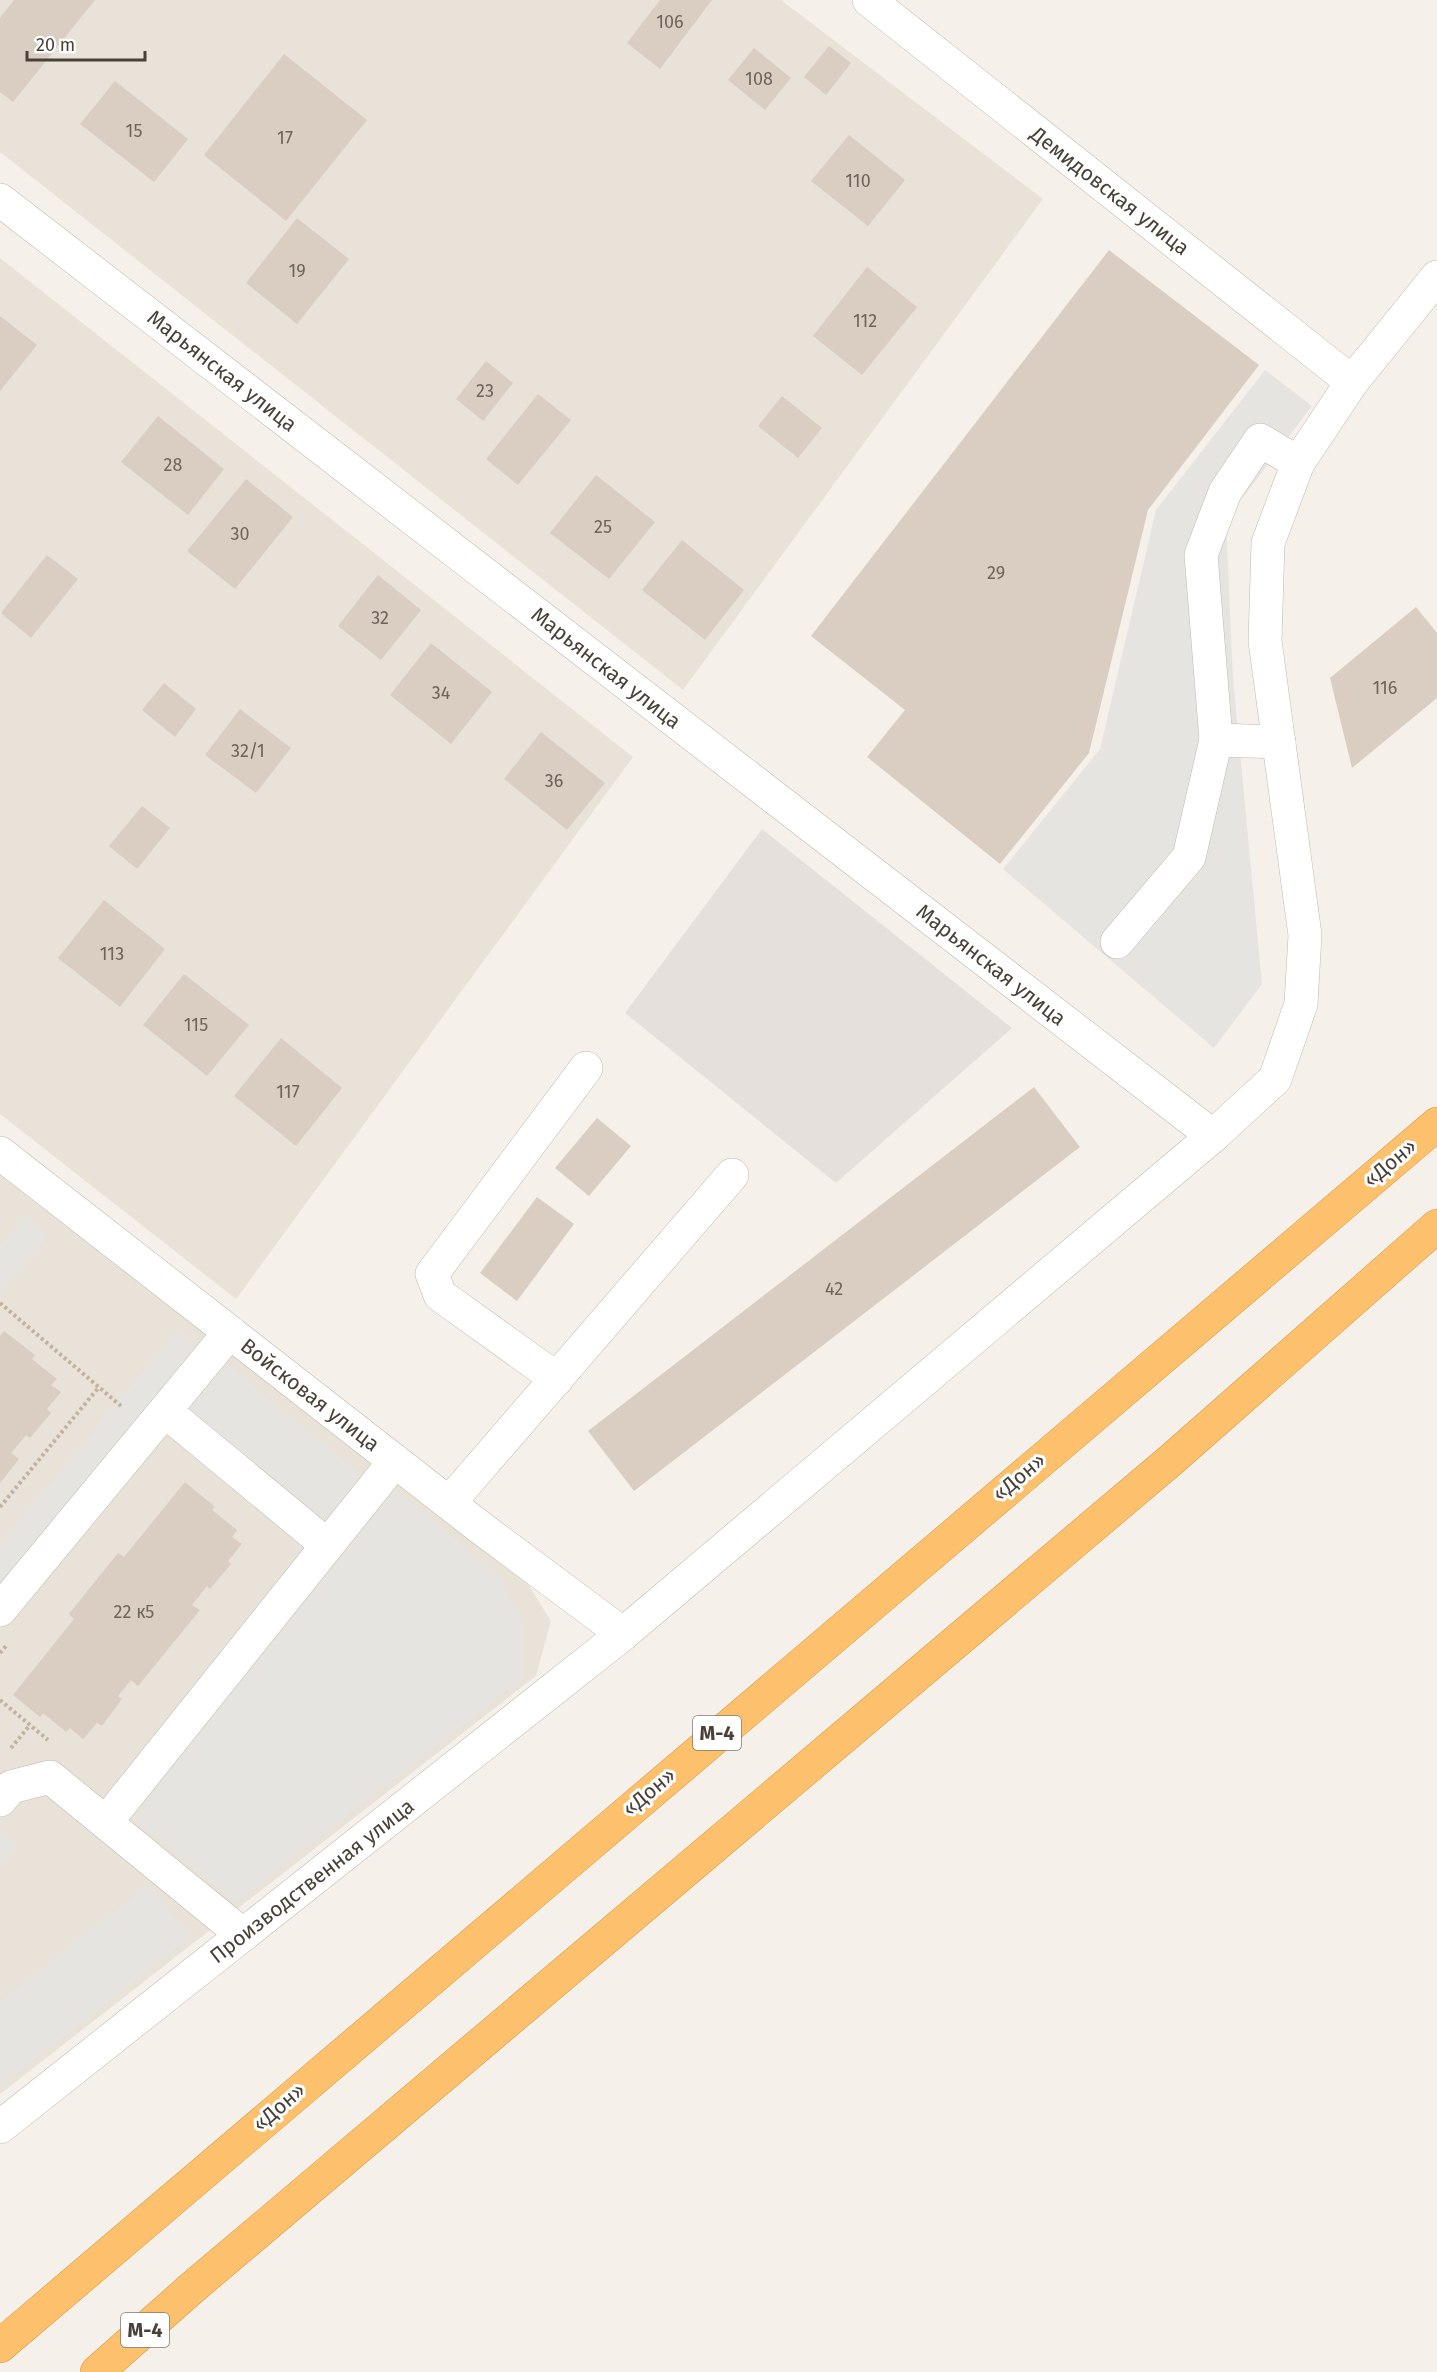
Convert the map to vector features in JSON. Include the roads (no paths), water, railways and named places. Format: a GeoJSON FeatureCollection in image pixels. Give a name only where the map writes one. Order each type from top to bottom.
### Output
{"type":"FeatureCollection","features":[{"type":"Feature","properties":{"kind":"highway","name":"«Дон»"},"geometry":{"type":"LineString","coordinates":[[0,2346],[1437,1124]]}},
{"type":"Feature","properties":{"kind":"highway","name":"М-4"},"geometry":{"type":"LineString","coordinates":[[97,2372],[193,2287],[1171,1460],[1437,1226]]}},
{"type":"Feature","properties":{"kind":"street","name":"Демидовская улица"},"geometry":{"type":"LineString","coordinates":[[869,0],[1352,382]]}},
{"type":"Feature","properties":{"kind":"street","name":"Марьянская улица"},"geometry":{"type":"LineString","coordinates":[[0,200],[1213,1136]]}},
{"type":"Feature","properties":{"kind":"street","name":"Производственная улица"},"geometry":{"type":"LineString","coordinates":[[0,2127],[623,1634],[1213,1136],[1275,1079],[1301,1004],[1305,935],[1265,641],[1268,543],[1298,464],[1352,382],[1437,277]]}},
{"type":"Feature","properties":{"kind":"street"},"geometry":{"type":"LineString","coordinates":[[1117,942],[1189,857],[1216,740],[1201,555],[1225,492],[1260,440],[1298,464]]}},
{"type":"Feature","properties":{"kind":"street"},"geometry":{"type":"LineString","coordinates":[[1216,740],[1279,742]]}},
{"type":"Feature","properties":{"kind":"street"},"geometry":{"type":"LineString","coordinates":[[557,1379],[440,1295],[432,1274],[586,1068]]}},
{"type":"Feature","properties":{"kind":"street","name":"Войсковая улица"},"geometry":{"type":"LineString","coordinates":[[0,1154],[449,1503],[623,1634]]}},
{"type":"Feature","properties":{"kind":"street"},"geometry":{"type":"LineString","coordinates":[[449,1503],[732,1175]]}},
{"type":"Feature","properties":{"kind":"street"},"geometry":{"type":"LineString","coordinates":[[0,1610],[230,1332]]}},
{"type":"Feature","properties":{"kind":"street"},"geometry":{"type":"LineString","coordinates":[[165,1412],[327,1545]]}},
{"type":"Feature","properties":{"kind":"street"},"geometry":{"type":"LineString","coordinates":[[106,1822],[395,1461]]}},
{"type":"Feature","properties":{"kind":"street"},"geometry":{"type":"LineString","coordinates":[[0,1800],[11,1787],[50,1777],[243,1935]]}}]}
